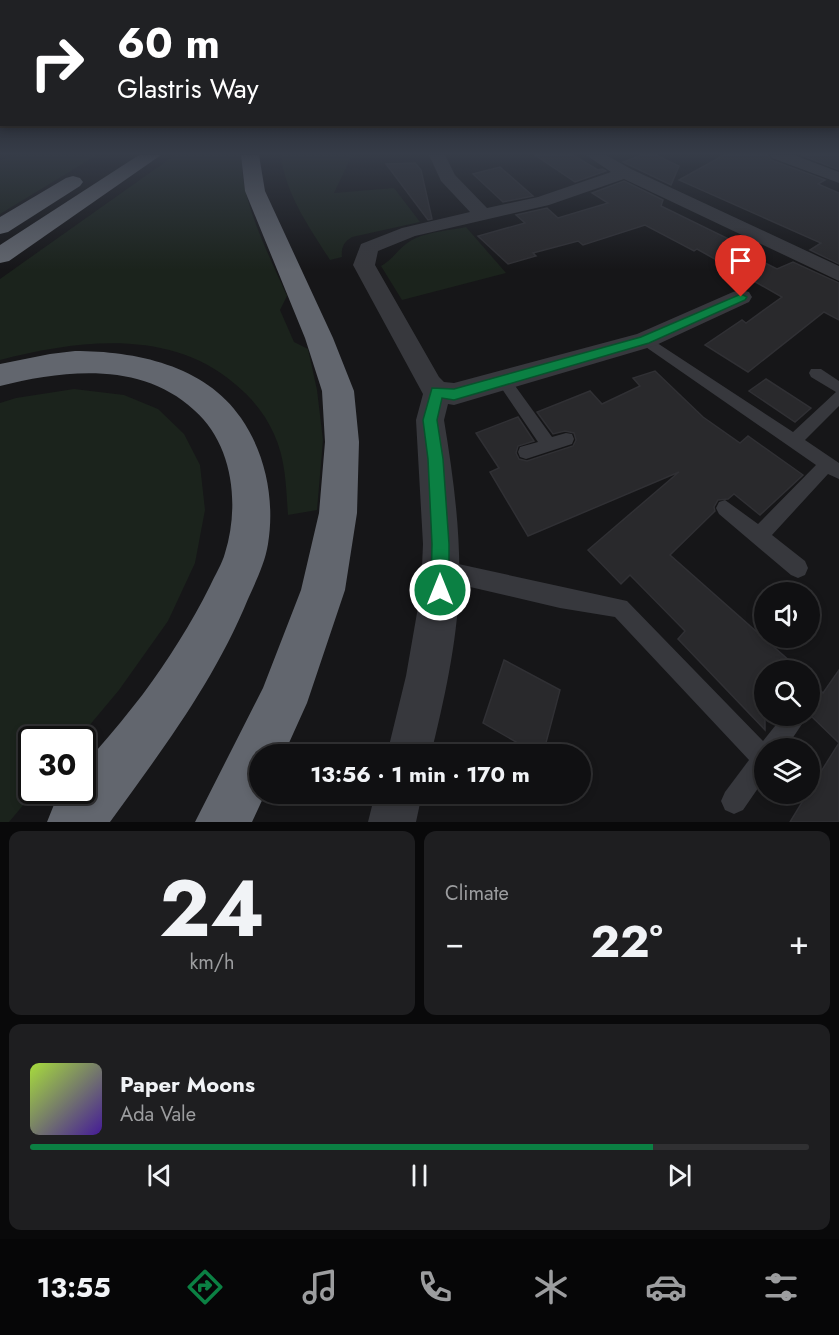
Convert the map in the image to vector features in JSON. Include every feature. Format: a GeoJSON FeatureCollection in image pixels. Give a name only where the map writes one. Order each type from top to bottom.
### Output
{"type":"FeatureCollection","features":[{"type":"Feature","properties":{"kind":"highway"},"geometry":{"type":"LineString","coordinates":[[0,227],[54,193]]}},
{"type":"Feature","properties":{"kind":"highway"},"geometry":{"type":"LineString","coordinates":[[0,256],[94,193]]}},
{"type":"Feature","properties":{"kind":"highway"},"geometry":{"type":"LineString","coordinates":[[223,822],[282,703],[323,590],[338,513],[342,442],[338,391],[319,338],[256,193]]}},
{"type":"Feature","properties":{"kind":"highway"},"geometry":{"type":"LineString","coordinates":[[0,375],[48,364],[85,362],[118,363],[149,369],[180,382],[203,398],[223,419],[239,444],[249,479],[251,512],[244,556],[226,602],[195,662],[75,822]]}},
{"type":"Feature","properties":{"kind":"street"},"geometry":{"type":"LineString","coordinates":[[462,193],[483,215]]}},
{"type":"Feature","properties":{"kind":"street"},"geometry":{"type":"LineString","coordinates":[[565,193],[543,201],[409,231],[368,248],[364,265],[429,384],[437,392],[454,394],[645,340],[741,297]]}},
{"type":"Feature","properties":{"kind":"street"},"geometry":{"type":"LineString","coordinates":[[668,193],[839,274]]}},
{"type":"Feature","properties":{"kind":"street"},"geometry":{"type":"LineString","coordinates":[[410,744],[427,676],[440,590],[435,459],[430,420],[437,392]]}},
{"type":"Feature","properties":{"kind":"street"},"geometry":{"type":"LineString","coordinates":[[392,822],[396,804]]}},
{"type":"Feature","properties":{"kind":"lane"},"geometry":{"type":"LineString","coordinates":[[645,340],[833,468],[759,536]]}},
{"type":"Feature","properties":{"kind":"lane"},"geometry":{"type":"LineString","coordinates":[[816,373],[839,388]]}},
{"type":"Feature","properties":{"kind":"lane"},"geometry":{"type":"LineString","coordinates":[[503,380],[548,444]]}},
{"type":"Feature","properties":{"kind":"lane"},"geometry":{"type":"LineString","coordinates":[[794,441],[839,397]]}},
{"type":"Feature","properties":{"kind":"lane"},"geometry":{"type":"LineString","coordinates":[[526,452],[566,439]]}},
{"type":"Feature","properties":{"kind":"lane"},"geometry":{"type":"LineString","coordinates":[[725,508],[798,568]]}},
{"type":"Feature","properties":{"kind":"lane"},"geometry":{"type":"LineString","coordinates":[[440,570],[560,598],[620,608],[754,742]]}},
{"type":"Feature","properties":{"kind":"lane"},"geometry":{"type":"LineString","coordinates":[[734,801],[754,773]]}},
{"type":"Feature","properties":{"kind":"shaded area"},"geometry":{"type":"Polygon","coordinates":[[[0,193],[34,193],[0,214],[0,193]]]}},
{"type":"Feature","properties":{"kind":"shaded area"},"geometry":{"type":"Polygon","coordinates":[[[121,193],[246,193],[257,227],[287,296],[280,310],[294,342],[308,349],[317,390],[323,440],[317,510],[288,515],[283,464],[278,444],[270,427],[258,407],[247,395],[209,366],[182,354],[153,347],[122,344],[60,347],[0,360],[0,279],[121,193]]]}},
{"type":"Feature","properties":{"kind":"shaded area"},"geometry":{"type":"Polygon","coordinates":[[[292,193],[398,193],[420,222],[352,237],[344,245],[342,257],[330,260],[292,193]]]}},
{"type":"Feature","properties":{"kind":"shaded area"},"geometry":{"type":"Polygon","coordinates":[[[466,227],[506,273],[402,300],[381,266],[412,240],[427,234],[466,227]]]}},
{"type":"Feature","properties":{"kind":"shaded area"},"geometry":{"type":"Polygon","coordinates":[[[74,389],[124,395],[158,409],[184,434],[200,465],[205,510],[195,563],[168,621],[119,690],[89,726],[18,726],[18,804],[24,804],[9,822],[0,822],[0,403],[16,398],[74,389]]]}},
{"type":"Feature","properties":{"kind":"building"},"geometry":{"type":"Polygon","coordinates":[[[408,193],[426,193],[432,219],[428,220],[408,193]]]}},
{"type":"Feature","properties":{"kind":"building"},"geometry":{"type":"Polygon","coordinates":[[[494,193],[530,193],[533,196],[503,202],[494,193]]]}},
{"type":"Feature","properties":{"kind":"building"},"geometry":{"type":"Polygon","coordinates":[[[593,193],[649,193],[663,200],[661,206],[741,245],[736,248],[777,269],[793,262],[839,283],[839,320],[824,312],[748,372],[705,345],[742,320],[746,323],[782,297],[697,249],[694,251],[645,225],[583,245],[578,241],[533,253],[536,256],[508,264],[478,236],[525,223],[516,215],[547,208],[558,218],[608,203],[593,193]]]}},
{"type":"Feature","properties":{"kind":"building"},"geometry":{"type":"Polygon","coordinates":[[[709,193],[839,193],[839,264],[810,250],[821,243],[709,193]]]}},
{"type":"Feature","properties":{"kind":"building"},"geometry":{"type":"Polygon","coordinates":[[[655,371],[703,417],[740,443],[748,436],[803,475],[760,515],[734,494],[728,499],[718,500],[714,507],[715,511],[670,555],[754,629],[754,648],[775,648],[789,660],[754,660],[754,718],[678,639],[685,631],[630,575],[621,584],[588,550],[679,472],[528,536],[490,472],[499,468],[476,433],[518,417],[534,441],[518,446],[516,453],[519,459],[527,461],[573,446],[576,440],[574,433],[565,431],[553,434],[537,412],[590,391],[602,404],[640,386],[633,378],[655,371]]]}},
{"type":"Feature","properties":{"kind":"building"},"geometry":{"type":"Polygon","coordinates":[[[766,379],[811,408],[795,422],[749,391],[766,379]]]}},
{"type":"Feature","properties":{"kind":"building"},"geometry":{"type":"Polygon","coordinates":[[[504,660],[560,690],[546,744],[520,744],[483,723],[504,660]]]}},
{"type":"Feature","properties":{"kind":"building"},"geometry":{"type":"Polygon","coordinates":[[[839,670],[839,743],[820,725],[820,690],[823,693],[839,670]]]}},
{"type":"Feature","properties":{"kind":"building"},"geometry":{"type":"Polygon","coordinates":[[[839,743],[839,822],[790,822],[801,804],[820,804],[820,773],[839,743]]]}},
{"type":"Feature","properties":{"kind":"route"},"geometry":{"type":"LineString","coordinates":[[440,590],[441,544],[430,420],[437,392],[454,394],[645,340],[741,297]]}}]}
